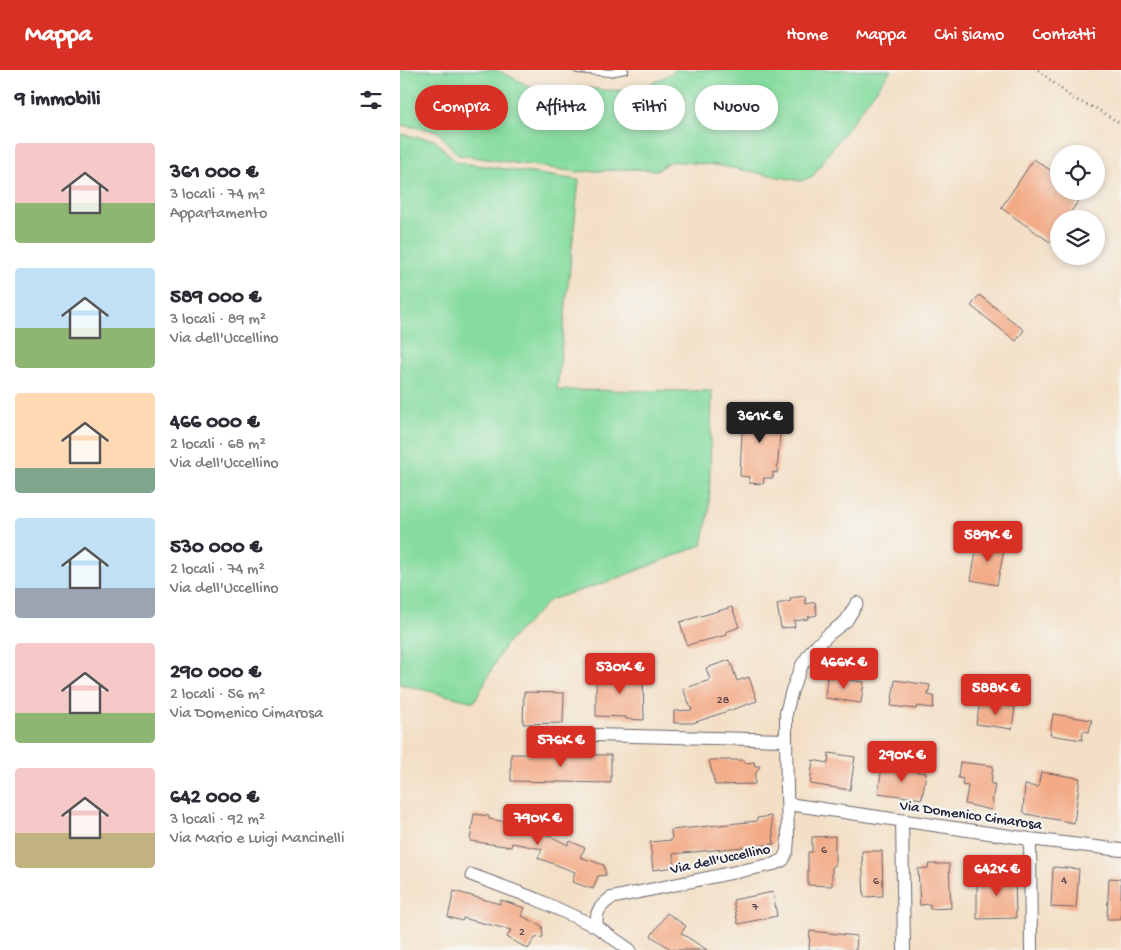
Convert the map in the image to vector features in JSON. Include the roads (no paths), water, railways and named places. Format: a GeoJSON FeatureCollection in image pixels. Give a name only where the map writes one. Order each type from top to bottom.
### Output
{"type":"FeatureCollection","features":[{"type":"Feature","properties":{"kind":"street","name":"Via dell'Uccellino"},"geometry":{"type":"LineString","coordinates":[[597,927],[596,918],[600,906],[611,898],[774,864],[783,860],[787,851],[788,804],[786,713],[792,690],[802,665],[813,649],[846,621],[857,603]]}},
{"type":"Feature","properties":{"kind":"street"},"geometry":{"type":"LineString","coordinates":[[594,735],[786,740]]}},
{"type":"Feature","properties":{"kind":"street","name":"Via Domenico Cimarosa"},"geometry":{"type":"LineString","coordinates":[[788,804],[1030,839],[1121,850]]}},
{"type":"Feature","properties":{"kind":"street"},"geometry":{"type":"LineString","coordinates":[[902,821],[904,950]]}},
{"type":"Feature","properties":{"kind":"street"},"geometry":{"type":"LineString","coordinates":[[1030,839],[1031,950]]}},
{"type":"Feature","properties":{"kind":"street"},"geometry":{"type":"LineString","coordinates":[[472,875],[536,899],[597,927],[630,950]]}},
{"type":"Feature","properties":{"kind":"lane"},"geometry":{"type":"LineString","coordinates":[[578,70],[610,73],[625,70]]}}]}
